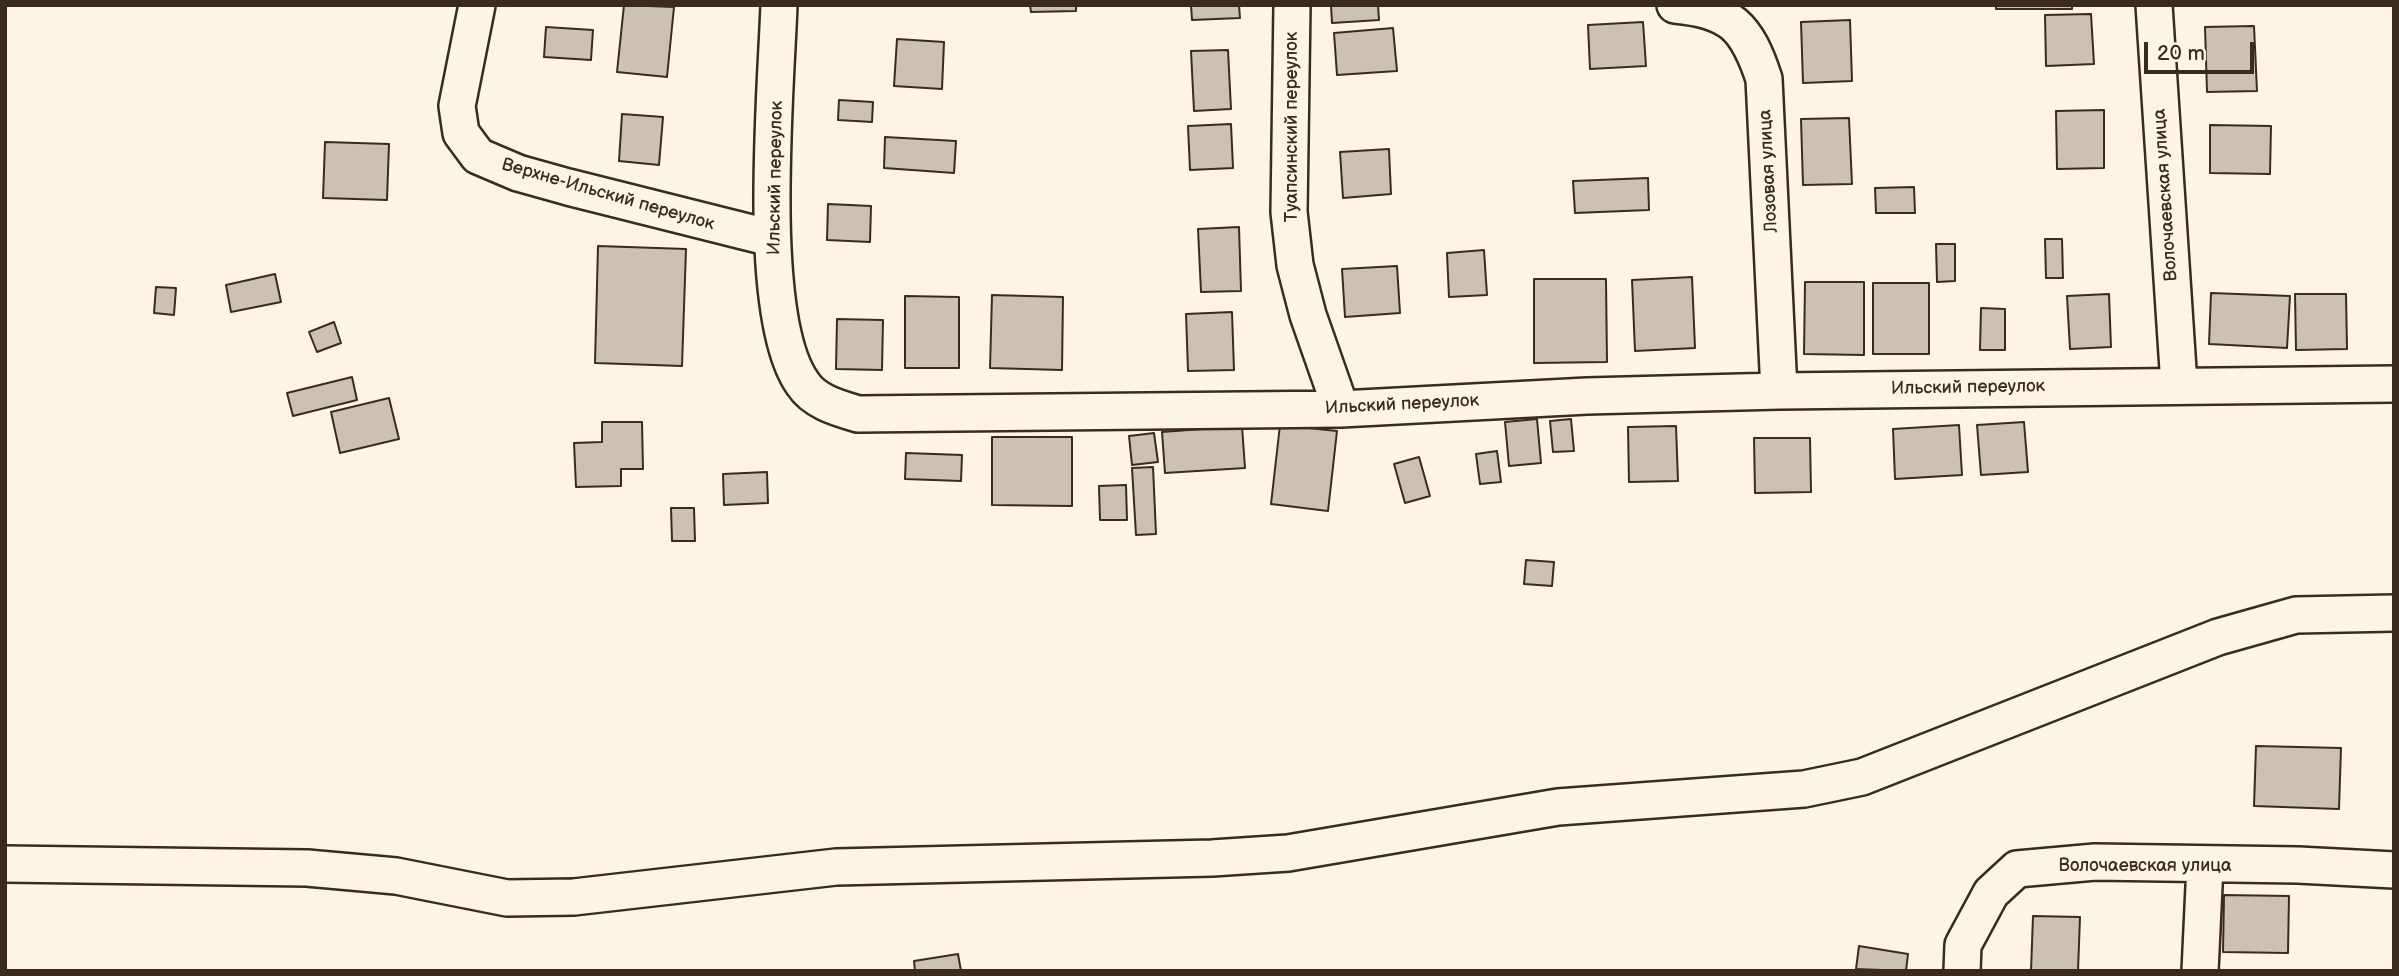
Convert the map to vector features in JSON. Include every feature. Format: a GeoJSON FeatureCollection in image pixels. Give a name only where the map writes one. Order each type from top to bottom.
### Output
{"type":"FeatureCollection","features":[{"type":"Feature","properties":{"kind":"street","name":"Верхне-Ильский переулок"},"geometry":{"type":"LineString","coordinates":[[477,5],[457,106],[461,133],[478,156],[518,173],[568,187],[771,238]]}},
{"type":"Feature","properties":{"kind":"street","name":"Ильский переулок"},"geometry":{"type":"LineString","coordinates":[[779,5],[771,238],[789,362],[804,387],[828,405],[858,414],[1341,409],[1587,396],[1779,391],[2394,384]]}},
{"type":"Feature","properties":{"kind":"street","name":"Туапсинский переулок"},"geometry":{"type":"LineString","coordinates":[[1292,5],[1289,212],[1295,265],[1308,315],[1341,409]]}},
{"type":"Feature","properties":{"kind":"street","name":"Лозовая улица"},"geometry":{"type":"LineString","coordinates":[[1675,5],[1703,8],[1729,19],[1753,45],[1765,79],[1779,391]]}},
{"type":"Feature","properties":{"kind":"street","name":"Волочаевская улица"},"geometry":{"type":"LineString","coordinates":[[2154,5],[2179,385]]}},
{"type":"Feature","properties":{"kind":"street"},"geometry":{"type":"LineString","coordinates":[[5,864],[307,868],[396,876],[507,898],[611,894],[836,867],[1212,858],[1288,853],[1558,807],[1804,789],[1851,779],[2218,637],[2296,615],[2394,613]]}},
{"type":"Feature","properties":{"kind":"street","name":"Волочаевская улица"},"geometry":{"type":"LineString","coordinates":[[1962,971],[1963,945],[1991,893],[2017,869],[2095,862],[2298,865],[2394,870]]}},
{"type":"Feature","properties":{"kind":"street"},"geometry":{"type":"LineString","coordinates":[[2200,971],[2206,865]]}},
{"type":"Feature","properties":{"kind":"building"},"geometry":{"type":"Polygon","coordinates":[[[624,5],[674,7],[667,77],[617,72],[624,5]]]}},
{"type":"Feature","properties":{"kind":"building"},"geometry":{"type":"Polygon","coordinates":[[[1030,5],[1076,5],[1076,11],[1031,12],[1030,5]]]}},
{"type":"Feature","properties":{"kind":"building"},"geometry":{"type":"Polygon","coordinates":[[[1191,5],[1239,5],[1240,18],[1192,20],[1191,5]]]}},
{"type":"Feature","properties":{"kind":"building"},"geometry":{"type":"Polygon","coordinates":[[[1331,5],[1378,5],[1379,20],[1332,23],[1331,5]]]}},
{"type":"Feature","properties":{"kind":"building"},"geometry":{"type":"Polygon","coordinates":[[[1996,5],[2072,5],[2072,9],[1996,9],[1996,5]]]}},
{"type":"Feature","properties":{"kind":"building"},"geometry":{"type":"Polygon","coordinates":[[[2091,14],[2094,64],[2046,66],[2045,15],[2091,14]]]}},
{"type":"Feature","properties":{"kind":"building"},"geometry":{"type":"Polygon","coordinates":[[[1850,20],[1852,81],[1803,83],[1801,22],[1850,20]]]}},
{"type":"Feature","properties":{"kind":"building"},"geometry":{"type":"Polygon","coordinates":[[[1643,22],[1646,66],[1590,69],[1588,25],[1643,22]]]}},
{"type":"Feature","properties":{"kind":"building"},"geometry":{"type":"Polygon","coordinates":[[[2254,26],[2257,91],[2207,92],[2205,27],[2254,26]]]}},
{"type":"Feature","properties":{"kind":"building"},"geometry":{"type":"Polygon","coordinates":[[[546,27],[593,30],[591,60],[544,57],[546,27]]]}},
{"type":"Feature","properties":{"kind":"building"},"geometry":{"type":"Polygon","coordinates":[[[1393,28],[1397,71],[1337,75],[1334,33],[1393,28]]]}},
{"type":"Feature","properties":{"kind":"building"},"geometry":{"type":"Polygon","coordinates":[[[897,39],[944,42],[942,89],[894,86],[897,39]]]}},
{"type":"Feature","properties":{"kind":"building"},"geometry":{"type":"Polygon","coordinates":[[[1228,50],[1231,109],[1194,111],[1191,51],[1228,50]]]}},
{"type":"Feature","properties":{"kind":"building"},"geometry":{"type":"Polygon","coordinates":[[[839,100],[873,102],[872,122],[838,120],[839,100]]]}},
{"type":"Feature","properties":{"kind":"building"},"geometry":{"type":"Polygon","coordinates":[[[2104,110],[2104,168],[2057,169],[2056,111],[2104,110]]]}},
{"type":"Feature","properties":{"kind":"building"},"geometry":{"type":"Polygon","coordinates":[[[622,114],[663,117],[659,165],[619,161],[622,114]]]}},
{"type":"Feature","properties":{"kind":"building"},"geometry":{"type":"Polygon","coordinates":[[[1849,118],[1852,184],[1803,185],[1801,119],[1849,118]]]}},
{"type":"Feature","properties":{"kind":"building"},"geometry":{"type":"Polygon","coordinates":[[[1231,124],[1233,168],[1190,170],[1188,126],[1231,124]]]}},
{"type":"Feature","properties":{"kind":"building"},"geometry":{"type":"Polygon","coordinates":[[[2210,125],[2271,126],[2270,174],[2210,173],[2210,125]]]}},
{"type":"Feature","properties":{"kind":"building"},"geometry":{"type":"Polygon","coordinates":[[[885,137],[956,141],[954,173],[884,168],[885,137]]]}},
{"type":"Feature","properties":{"kind":"building"},"geometry":{"type":"Polygon","coordinates":[[[325,142],[389,144],[387,200],[323,198],[325,142]]]}},
{"type":"Feature","properties":{"kind":"building"},"geometry":{"type":"Polygon","coordinates":[[[1389,149],[1391,194],[1343,198],[1340,152],[1389,149]]]}},
{"type":"Feature","properties":{"kind":"building"},"geometry":{"type":"Polygon","coordinates":[[[1648,178],[1649,210],[1575,213],[1573,181],[1648,178]]]}},
{"type":"Feature","properties":{"kind":"building"},"geometry":{"type":"Polygon","coordinates":[[[1914,187],[1915,213],[1876,213],[1875,188],[1914,187]]]}},
{"type":"Feature","properties":{"kind":"building"},"geometry":{"type":"Polygon","coordinates":[[[828,204],[871,206],[870,242],[827,240],[828,204]]]}},
{"type":"Feature","properties":{"kind":"building"},"geometry":{"type":"Polygon","coordinates":[[[1239,227],[1241,291],[1201,292],[1198,229],[1239,227]]]}},
{"type":"Feature","properties":{"kind":"building"},"geometry":{"type":"Polygon","coordinates":[[[2045,239],[2062,239],[2063,278],[2046,278],[2045,239]]]}},
{"type":"Feature","properties":{"kind":"building"},"geometry":{"type":"Polygon","coordinates":[[[1936,244],[1955,244],[1955,281],[1937,282],[1936,244]]]}},
{"type":"Feature","properties":{"kind":"building"},"geometry":{"type":"Polygon","coordinates":[[[598,246],[686,249],[682,366],[595,363],[598,246]]]}},
{"type":"Feature","properties":{"kind":"building"},"geometry":{"type":"Polygon","coordinates":[[[1484,250],[1487,295],[1449,297],[1447,253],[1484,250]]]}},
{"type":"Feature","properties":{"kind":"building"},"geometry":{"type":"Polygon","coordinates":[[[1397,266],[1400,313],[1345,317],[1342,269],[1397,266]]]}},
{"type":"Feature","properties":{"kind":"building"},"geometry":{"type":"Polygon","coordinates":[[[275,274],[281,302],[231,312],[226,285],[275,274]]]}},
{"type":"Feature","properties":{"kind":"building"},"geometry":{"type":"Polygon","coordinates":[[[1692,277],[1695,348],[1635,351],[1632,280],[1692,277]]]}},
{"type":"Feature","properties":{"kind":"building"},"geometry":{"type":"Polygon","coordinates":[[[1534,279],[1606,279],[1607,362],[1534,363],[1534,279]]]}},
{"type":"Feature","properties":{"kind":"building"},"geometry":{"type":"Polygon","coordinates":[[[1805,282],[1864,282],[1864,355],[1804,354],[1805,282]]]}},
{"type":"Feature","properties":{"kind":"building"},"geometry":{"type":"Polygon","coordinates":[[[1873,283],[1929,283],[1929,354],[1873,354],[1873,283]]]}},
{"type":"Feature","properties":{"kind":"building"},"geometry":{"type":"Polygon","coordinates":[[[156,287],[176,288],[174,315],[154,313],[156,287]]]}},
{"type":"Feature","properties":{"kind":"building"},"geometry":{"type":"Polygon","coordinates":[[[2211,293],[2290,296],[2287,348],[2209,344],[2211,293]]]}},
{"type":"Feature","properties":{"kind":"building"},"geometry":{"type":"Polygon","coordinates":[[[2109,294],[2111,347],[2070,349],[2067,296],[2109,294]]]}},
{"type":"Feature","properties":{"kind":"building"},"geometry":{"type":"Polygon","coordinates":[[[2295,294],[2346,294],[2347,349],[2296,350],[2295,294]]]}},
{"type":"Feature","properties":{"kind":"building"},"geometry":{"type":"Polygon","coordinates":[[[992,295],[1063,297],[1062,370],[990,368],[992,295]]]}},
{"type":"Feature","properties":{"kind":"building"},"geometry":{"type":"Polygon","coordinates":[[[905,296],[959,297],[959,368],[905,368],[905,296]]]}},
{"type":"Feature","properties":{"kind":"building"},"geometry":{"type":"Polygon","coordinates":[[[1981,308],[2005,309],[2005,350],[1980,350],[1981,308]]]}},
{"type":"Feature","properties":{"kind":"building"},"geometry":{"type":"Polygon","coordinates":[[[1232,312],[1234,370],[1188,371],[1186,314],[1232,312]]]}},
{"type":"Feature","properties":{"kind":"building"},"geometry":{"type":"Polygon","coordinates":[[[837,319],[883,320],[882,370],[836,369],[837,319]]]}},
{"type":"Feature","properties":{"kind":"building"},"geometry":{"type":"Polygon","coordinates":[[[334,322],[341,343],[317,352],[309,332],[334,322]]]}},
{"type":"Feature","properties":{"kind":"building"},"geometry":{"type":"Polygon","coordinates":[[[352,377],[357,400],[293,416],[287,393],[352,377]]]}},
{"type":"Feature","properties":{"kind":"building"},"geometry":{"type":"Polygon","coordinates":[[[389,398],[399,439],[340,453],[331,412],[389,398]]]}},
{"type":"Feature","properties":{"kind":"building"},"geometry":{"type":"Polygon","coordinates":[[[1537,419],[1541,463],[1509,466],[1505,422],[1537,419]]]}},
{"type":"Feature","properties":{"kind":"building"},"geometry":{"type":"Polygon","coordinates":[[[1571,419],[1574,451],[1553,452],[1550,421],[1571,419]]]}},
{"type":"Feature","properties":{"kind":"building"},"geometry":{"type":"Polygon","coordinates":[[[602,422],[642,422],[643,469],[621,469],[621,486],[576,487],[574,443],[602,442],[602,422]]]}},
{"type":"Feature","properties":{"kind":"building"},"geometry":{"type":"Polygon","coordinates":[[[2024,422],[2028,472],[1981,475],[1977,425],[2024,422]]]}},
{"type":"Feature","properties":{"kind":"building"},"geometry":{"type":"Polygon","coordinates":[[[1280,425],[1337,431],[1328,511],[1271,504],[1280,425]]]}},
{"type":"Feature","properties":{"kind":"building"},"geometry":{"type":"Polygon","coordinates":[[[1959,425],[1962,475],[1895,479],[1893,429],[1959,425]]]}},
{"type":"Feature","properties":{"kind":"building"},"geometry":{"type":"Polygon","coordinates":[[[1242,426],[1245,468],[1165,473],[1162,432],[1242,426]]]}},
{"type":"Feature","properties":{"kind":"building"},"geometry":{"type":"Polygon","coordinates":[[[1676,426],[1678,481],[1629,482],[1628,427],[1676,426]]]}},
{"type":"Feature","properties":{"kind":"building"},"geometry":{"type":"Polygon","coordinates":[[[1154,433],[1158,462],[1132,465],[1129,436],[1154,433]]]}},
{"type":"Feature","properties":{"kind":"building"},"geometry":{"type":"Polygon","coordinates":[[[992,437],[1072,437],[1072,506],[992,505],[992,437]]]}},
{"type":"Feature","properties":{"kind":"building"},"geometry":{"type":"Polygon","coordinates":[[[1754,438],[1810,438],[1811,492],[1755,493],[1754,438]]]}},
{"type":"Feature","properties":{"kind":"building"},"geometry":{"type":"Polygon","coordinates":[[[1497,451],[1501,482],[1480,484],[1476,454],[1497,451]]]}},
{"type":"Feature","properties":{"kind":"building"},"geometry":{"type":"Polygon","coordinates":[[[906,453],[962,455],[961,481],[905,479],[906,453]]]}},
{"type":"Feature","properties":{"kind":"building"},"geometry":{"type":"Polygon","coordinates":[[[1419,457],[1430,496],[1405,503],[1394,464],[1419,457]]]}},
{"type":"Feature","properties":{"kind":"building"},"geometry":{"type":"Polygon","coordinates":[[[1153,467],[1156,534],[1136,535],[1132,468],[1153,467]]]}},
{"type":"Feature","properties":{"kind":"building"},"geometry":{"type":"Polygon","coordinates":[[[767,472],[768,503],[724,505],[723,474],[767,472]]]}},
{"type":"Feature","properties":{"kind":"building"},"geometry":{"type":"Polygon","coordinates":[[[1126,485],[1127,520],[1100,520],[1099,486],[1126,485]]]}},
{"type":"Feature","properties":{"kind":"building"},"geometry":{"type":"Polygon","coordinates":[[[671,508],[694,508],[695,541],[672,541],[671,508]]]}},
{"type":"Feature","properties":{"kind":"building"},"geometry":{"type":"Polygon","coordinates":[[[1526,560],[1554,562],[1552,586],[1524,584],[1526,560]]]}},
{"type":"Feature","properties":{"kind":"building"},"geometry":{"type":"Polygon","coordinates":[[[2256,746],[2341,748],[2339,809],[2254,806],[2256,746]]]}},
{"type":"Feature","properties":{"kind":"building"},"geometry":{"type":"Polygon","coordinates":[[[2224,895],[2289,896],[2288,953],[2223,952],[2224,895]]]}},
{"type":"Feature","properties":{"kind":"building"},"geometry":{"type":"Polygon","coordinates":[[[2033,916],[2080,917],[2078,971],[2031,971],[2033,916]]]}},
{"type":"Feature","properties":{"kind":"building"},"geometry":{"type":"Polygon","coordinates":[[[1859,946],[1908,954],[1906,971],[1856,969],[1859,946]]]}},
{"type":"Feature","properties":{"kind":"building"},"geometry":{"type":"Polygon","coordinates":[[[958,954],[961,971],[915,971],[914,961],[958,954]]]}}]}
